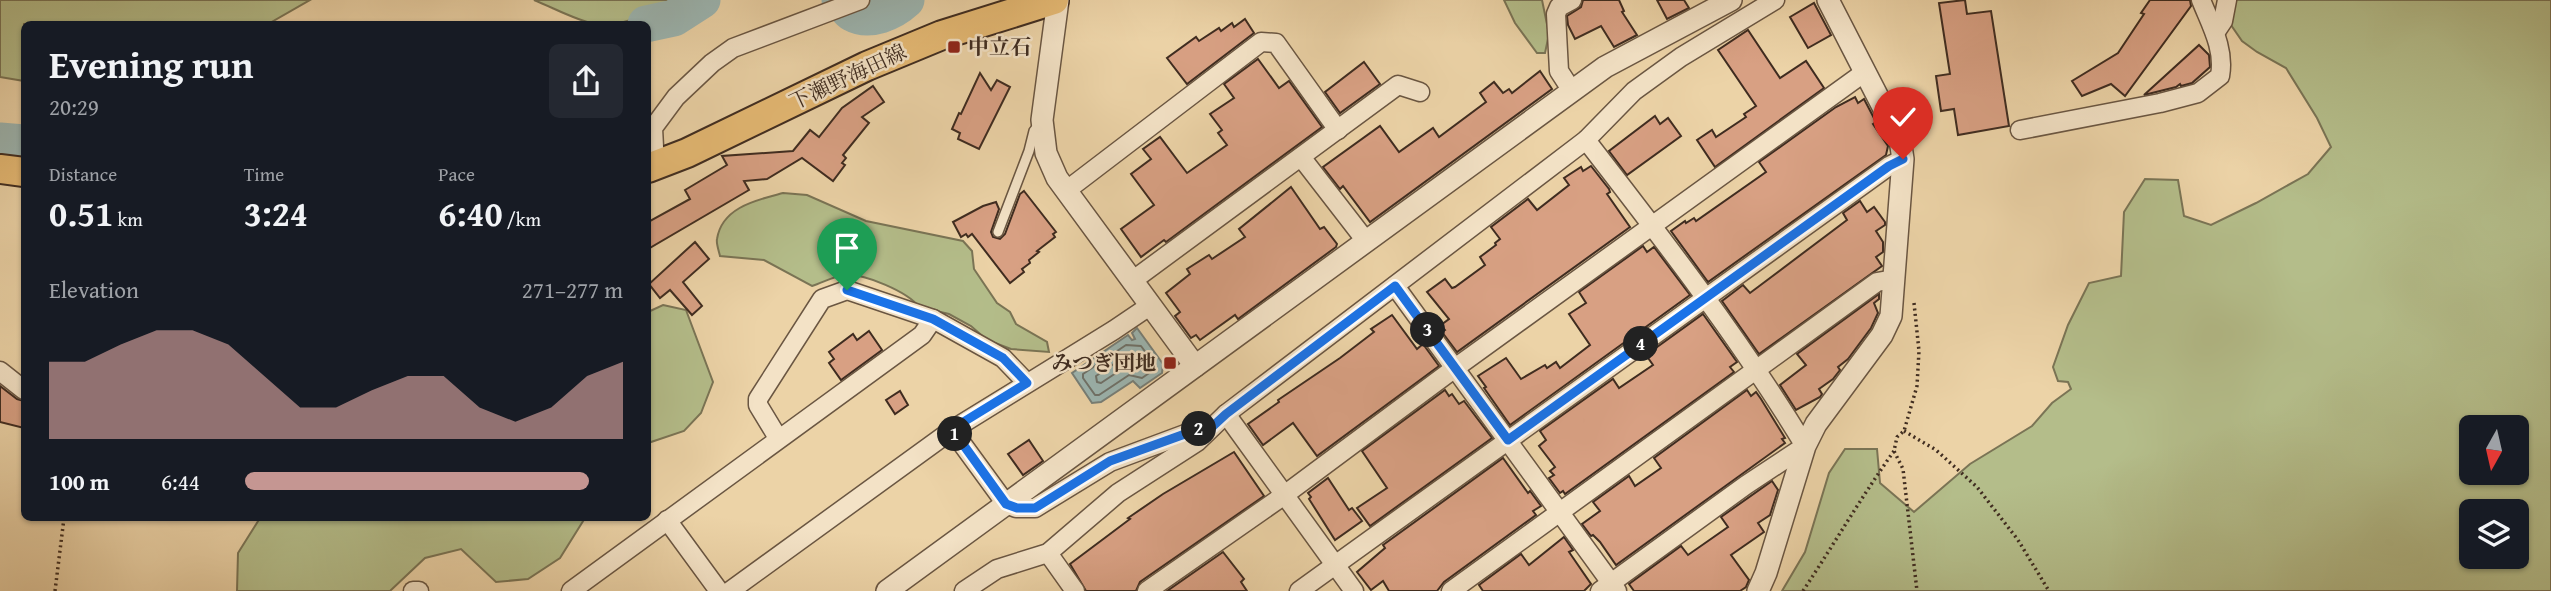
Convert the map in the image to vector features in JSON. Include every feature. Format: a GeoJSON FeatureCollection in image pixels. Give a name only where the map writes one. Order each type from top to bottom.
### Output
{"type":"FeatureCollection","features":[{"type":"Feature","properties":{"kind":"main road","name":"下瀬野海田線"},"geometry":{"type":"LineString","coordinates":[[651,167],[867,66],[942,35],[1056,0]]}},
{"type":"Feature","properties":{"kind":"main road"},"geometry":{"type":"LineString","coordinates":[[0,169],[21,172]]}},
{"type":"Feature","properties":{"kind":"street"},"geometry":{"type":"LineString","coordinates":[[651,167],[653,128],[676,97],[712,63],[733,48],[860,0]]}},
{"type":"Feature","properties":{"kind":"street"},"geometry":{"type":"LineString","coordinates":[[1056,0],[1042,121],[1046,153],[1057,178],[1195,366]]}},
{"type":"Feature","properties":{"kind":"street"},"geometry":{"type":"LineString","coordinates":[[1572,0],[1559,7],[1556,14],[1559,71],[1572,91]]}},
{"type":"Feature","properties":{"kind":"street"},"geometry":{"type":"LineString","coordinates":[[887,591],[1605,67],[1731,0]]}},
{"type":"Feature","properties":{"kind":"street"},"geometry":{"type":"LineString","coordinates":[[964,591],[997,569],[1048,553],[1118,493],[1197,443],[1226,414],[1586,139],[1634,91],[1681,57],[1775,0]]}},
{"type":"Feature","properties":{"kind":"street"},"geometry":{"type":"LineString","coordinates":[[1758,591],[1805,446],[1816,424],[1882,335],[1891,316],[1903,159],[1900,140],[1828,0]]}},
{"type":"Feature","properties":{"kind":"street"},"geometry":{"type":"LineString","coordinates":[[2020,130],[2161,103],[2198,93],[2220,76],[2223,61],[2201,0]]}},
{"type":"Feature","properties":{"kind":"street"},"geometry":{"type":"LineString","coordinates":[[2215,33],[2223,21],[2227,0]]}},
{"type":"Feature","properties":{"kind":"street"},"geometry":{"type":"LineString","coordinates":[[1067,191],[1262,42],[1276,43],[1338,130]]}},
{"type":"Feature","properties":{"kind":"street"},"geometry":{"type":"LineString","coordinates":[[1147,591],[1283,496],[1455,368],[1865,72]]}},
{"type":"Feature","properties":{"kind":"street"},"geometry":{"type":"LineString","coordinates":[[1132,281],[1398,85],[1420,92]]}},
{"type":"Feature","properties":{"kind":"street"},"geometry":{"type":"LineString","coordinates":[[1586,139],[1652,225],[1755,370],[1805,446]]}},
{"type":"Feature","properties":{"kind":"street"},"geometry":{"type":"LineString","coordinates":[[1301,157],[1366,241]]}},
{"type":"Feature","properties":{"kind":"street"},"geometry":{"type":"LineString","coordinates":[[1300,591],[1704,298],[1889,166],[1903,159]]}},
{"type":"Feature","properties":{"kind":"street"},"geometry":{"type":"LineString","coordinates":[[1451,591],[1877,282],[1894,279]]}},
{"type":"Feature","properties":{"kind":"street"},"geometry":{"type":"LineString","coordinates":[[1395,286],[1560,512],[1610,588],[1746,485],[1805,446]]}},
{"type":"Feature","properties":{"kind":"street"},"geometry":{"type":"LineString","coordinates":[[778,438],[758,405],[758,399],[822,299],[847,290],[933,319],[1003,358],[1027,383]]}},
{"type":"Feature","properties":{"kind":"street"},"geometry":{"type":"LineString","coordinates":[[730,591],[952,429],[1151,305]]}},
{"type":"Feature","properties":{"kind":"street"},"geometry":{"type":"LineString","coordinates":[[571,591],[922,335],[933,319]]}},
{"type":"Feature","properties":{"kind":"street"},"geometry":{"type":"LineString","coordinates":[[0,371],[21,388]]}},
{"type":"Feature","properties":{"kind":"street"},"geometry":{"type":"LineString","coordinates":[[1226,414],[1354,591]]}},
{"type":"Feature","properties":{"kind":"street"},"geometry":{"type":"LineString","coordinates":[[952,429],[1006,504],[1017,508],[1035,508],[1110,461],[1196,430],[1212,427]]}},
{"type":"Feature","properties":{"kind":"street"},"geometry":{"type":"LineString","coordinates":[[667,520],[719,591]]}},
{"type":"Feature","properties":{"kind":"street"},"geometry":{"type":"LineString","coordinates":[[1048,553],[1075,591]]}},
{"type":"Feature","properties":{"kind":"street"},"geometry":{"type":"LineString","coordinates":[[413,591],[419,591]]}},
{"type":"Feature","properties":{"kind":"lane"},"geometry":{"type":"LineString","coordinates":[[998,232],[1034,131],[1042,121]]}},
{"type":"Feature","properties":{"kind":"path"},"geometry":{"type":"LineString","coordinates":[[1804,591],[1870,484],[1894,451],[1897,438],[1904,431],[1917,386],[1919,351],[1914,301]]}},
{"type":"Feature","properties":{"kind":"path"},"geometry":{"type":"LineString","coordinates":[[1904,431],[1936,450],[1977,487],[2018,540],[2049,591]]}},
{"type":"Feature","properties":{"kind":"path"},"geometry":{"type":"LineString","coordinates":[[1894,451],[1903,469],[1917,591]]}},
{"type":"Feature","properties":{"kind":"path"},"geometry":{"type":"LineString","coordinates":[[55,591],[64,521]]}},
{"type":"Feature","properties":{"kind":"green space"},"geometry":{"type":"Polygon","coordinates":[[[0,0],[310,0],[273,21],[21,21],[21,80],[0,77],[0,0]]]}},
{"type":"Feature","properties":{"kind":"green space"},"geometry":{"type":"Polygon","coordinates":[[[534,0],[672,0],[655,10],[624,21],[580,20],[534,0]]]}},
{"type":"Feature","properties":{"kind":"green space"},"geometry":{"type":"Polygon","coordinates":[[[1504,0],[1542,0],[1549,34],[1545,53],[1537,53],[1515,23],[1504,0]]]}},
{"type":"Feature","properties":{"kind":"green space"},"geometry":{"type":"Polygon","coordinates":[[[2235,0],[2551,0],[2551,591],[1782,591],[1805,552],[1829,473],[1845,449],[1877,449],[1880,483],[1914,512],[1970,464],[2032,426],[2052,403],[2071,389],[2068,382],[2058,381],[2053,367],[2068,325],[2089,283],[2121,276],[2124,212],[2145,179],[2178,180],[2184,216],[2211,225],[2308,174],[2331,147],[2317,118],[2286,68],[2242,41],[2231,25],[2235,0]]]}},
{"type":"Feature","properties":{"kind":"green space"},"geometry":{"type":"Polygon","coordinates":[[[783,193],[807,195],[866,221],[963,241],[972,251],[974,269],[997,303],[1010,312],[1016,324],[1047,342],[1049,352],[1011,349],[987,340],[971,326],[949,314],[919,307],[905,295],[874,280],[853,275],[840,276],[812,286],[764,260],[720,256],[717,239],[720,228],[733,212],[783,193]]]}},
{"type":"Feature","properties":{"kind":"green space"},"geometry":{"type":"Polygon","coordinates":[[[663,305],[686,310],[713,382],[701,413],[684,431],[651,442],[651,311],[663,305]]]}},
{"type":"Feature","properties":{"kind":"green space"},"geometry":{"type":"Polygon","coordinates":[[[258,521],[583,521],[560,558],[528,579],[496,582],[461,549],[425,558],[390,591],[237,591],[238,553],[258,521]]]}},
{"type":"Feature","properties":{"kind":"water"},"geometry":{"type":"Polygon","coordinates":[[[1137,328],[1163,364],[1162,373],[1140,388],[1133,381],[1101,402],[1092,403],[1072,373],[1128,335],[1132,340],[1135,339],[1132,333],[1137,328]]]}},
{"type":"Feature","properties":{"kind":"building"},"geometry":{"type":"Polygon","coordinates":[[[1583,0],[1619,0],[1624,11],[1622,12],[1637,35],[1614,47],[1601,26],[1575,39],[1567,16],[1581,7],[1583,0]]]}},
{"type":"Feature","properties":{"kind":"building"},"geometry":{"type":"Polygon","coordinates":[[[1657,0],[1684,0],[1689,8],[1667,19],[1657,0]]]}},
{"type":"Feature","properties":{"kind":"building"},"geometry":{"type":"Polygon","coordinates":[[[1965,0],[1967,14],[1991,11],[2009,126],[1958,135],[1954,109],[1941,111],[1936,76],[1950,74],[1939,3],[1965,0]]]}},
{"type":"Feature","properties":{"kind":"building"},"geometry":{"type":"Polygon","coordinates":[[[2150,0],[2190,0],[2191,6],[2125,96],[2111,84],[2082,96],[2072,81],[2118,53],[2150,0]]]}},
{"type":"Feature","properties":{"kind":"building"},"geometry":{"type":"Polygon","coordinates":[[[1814,3],[1831,35],[1808,48],[1790,17],[1814,3]]]}},
{"type":"Feature","properties":{"kind":"building"},"geometry":{"type":"Polygon","coordinates":[[[1245,19],[1254,33],[1187,84],[1167,58],[1196,37],[1199,41],[1219,28],[1221,31],[1232,23],[1234,27],[1245,19]]]}},
{"type":"Feature","properties":{"kind":"building"},"geometry":{"type":"Polygon","coordinates":[[[1748,30],[1780,78],[1806,61],[1824,88],[1715,167],[1697,140],[1712,130],[1716,137],[1746,117],[1744,114],[1756,106],[1718,50],[1748,30]]]}},
{"type":"Feature","properties":{"kind":"building"},"geometry":{"type":"Polygon","coordinates":[[[2199,45],[2209,55],[2210,67],[2192,83],[2144,95],[2199,45]]]}},
{"type":"Feature","properties":{"kind":"building"},"geometry":{"type":"Polygon","coordinates":[[[1258,59],[1279,88],[1289,81],[1322,127],[1166,242],[1164,240],[1141,257],[1121,229],[1154,205],[1131,174],[1151,159],[1143,149],[1160,137],[1187,173],[1227,145],[1218,133],[1222,130],[1210,114],[1234,98],[1224,84],[1258,59]]]}},
{"type":"Feature","properties":{"kind":"building"},"geometry":{"type":"Polygon","coordinates":[[[1364,62],[1380,84],[1340,113],[1325,92],[1364,62]]]}},
{"type":"Feature","properties":{"kind":"building"},"geometry":{"type":"Polygon","coordinates":[[[1540,71],[1552,89],[1370,222],[1343,186],[1340,189],[1323,167],[1380,126],[1399,152],[1433,128],[1439,137],[1486,102],[1480,93],[1494,82],[1503,93],[1509,89],[1512,93],[1540,71]]]}},
{"type":"Feature","properties":{"kind":"building"},"geometry":{"type":"Polygon","coordinates":[[[980,73],[991,90],[997,80],[1010,87],[979,149],[958,139],[960,133],[952,129],[980,73]]]}},
{"type":"Feature","properties":{"kind":"building"},"geometry":{"type":"Polygon","coordinates":[[[873,86],[884,102],[862,117],[869,123],[843,155],[846,158],[842,163],[845,165],[833,181],[802,158],[767,179],[744,181],[749,190],[651,247],[651,220],[690,199],[685,190],[727,165],[722,156],[793,151],[810,130],[819,137],[842,108],[873,86]]]}},
{"type":"Feature","properties":{"kind":"building"},"geometry":{"type":"Polygon","coordinates":[[[1855,97],[1858,103],[1864,99],[1876,122],[1873,124],[1888,146],[1886,155],[1708,282],[1671,231],[1685,221],[1686,223],[1694,218],[1696,221],[1766,172],[1759,162],[1836,107],[1855,97]]]}},
{"type":"Feature","properties":{"kind":"building"},"geometry":{"type":"Polygon","coordinates":[[[1655,116],[1660,124],[1668,118],[1681,136],[1627,175],[1609,151],[1655,116]]]}},
{"type":"Feature","properties":{"kind":"building"},"geometry":{"type":"Polygon","coordinates":[[[1591,166],[1609,189],[1607,194],[1630,227],[1457,352],[1442,332],[1445,330],[1441,325],[1449,319],[1427,292],[1445,279],[1452,288],[1455,287],[1485,265],[1480,257],[1500,239],[1491,227],[1528,199],[1537,210],[1569,185],[1564,178],[1581,167],[1583,171],[1591,166]]]}},
{"type":"Feature","properties":{"kind":"building"},"geometry":{"type":"Polygon","coordinates":[[[1291,187],[1320,229],[1324,227],[1337,244],[1336,247],[1238,319],[1235,315],[1200,340],[1196,335],[1191,338],[1175,316],[1180,312],[1166,293],[1190,274],[1187,269],[1209,255],[1212,259],[1245,237],[1239,229],[1291,187]]]}},
{"type":"Feature","properties":{"kind":"building"},"geometry":{"type":"Polygon","coordinates":[[[1024,191],[1056,232],[1053,234],[1055,237],[1029,260],[1030,263],[1022,269],[1024,272],[1010,283],[972,234],[961,237],[953,222],[996,202],[999,209],[991,232],[993,237],[1000,239],[1005,234],[1020,194],[1024,191]]]}},
{"type":"Feature","properties":{"kind":"building"},"geometry":{"type":"Polygon","coordinates":[[[1860,201],[1867,212],[1874,207],[1885,222],[1885,225],[1876,231],[1883,242],[1883,252],[1876,257],[1882,266],[1759,354],[1722,301],[1743,285],[1750,293],[1847,220],[1843,213],[1860,201]]]}},
{"type":"Feature","properties":{"kind":"building"},"geometry":{"type":"Polygon","coordinates":[[[695,242],[709,259],[683,282],[702,306],[692,315],[670,290],[660,298],[651,287],[651,282],[695,242]]]}},
{"type":"Feature","properties":{"kind":"building"},"geometry":{"type":"Polygon","coordinates":[[[1643,246],[1647,252],[1654,247],[1690,295],[1510,425],[1478,376],[1506,358],[1521,379],[1545,365],[1547,368],[1556,362],[1560,368],[1590,345],[1569,314],[1586,303],[1579,292],[1643,246]]]}},
{"type":"Feature","properties":{"kind":"building"},"geometry":{"type":"Polygon","coordinates":[[[1879,294],[1879,299],[1874,303],[1878,313],[1871,328],[1848,359],[1838,367],[1840,370],[1833,379],[1819,389],[1822,394],[1820,397],[1796,410],[1780,385],[1806,365],[1797,354],[1879,294]]]}},
{"type":"Feature","properties":{"kind":"building"},"geometry":{"type":"Polygon","coordinates":[[[1703,314],[1737,362],[1730,367],[1734,372],[1565,494],[1563,491],[1560,493],[1549,478],[1554,475],[1550,471],[1555,467],[1539,446],[1546,440],[1540,431],[1613,379],[1619,388],[1653,365],[1646,355],[1703,314]]]}},
{"type":"Feature","properties":{"kind":"building"},"geometry":{"type":"Polygon","coordinates":[[[1392,315],[1417,349],[1423,344],[1439,366],[1317,456],[1293,423],[1263,445],[1248,424],[1340,358],[1374,332],[1371,329],[1392,315]]]}},
{"type":"Feature","properties":{"kind":"building"},"geometry":{"type":"Polygon","coordinates":[[[869,331],[882,350],[841,380],[829,363],[834,359],[829,352],[853,334],[857,340],[869,331]]]}},
{"type":"Feature","properties":{"kind":"building"},"geometry":{"type":"Polygon","coordinates":[[[0,386],[21,400],[21,427],[0,422],[0,386]]]}},
{"type":"Feature","properties":{"kind":"building"},"geometry":{"type":"Polygon","coordinates":[[[1445,390],[1449,396],[1452,394],[1459,404],[1464,401],[1492,438],[1370,526],[1357,508],[1387,488],[1362,451],[1445,390]]]}},
{"type":"Feature","properties":{"kind":"building"},"geometry":{"type":"Polygon","coordinates":[[[1747,390],[1751,396],[1756,392],[1785,438],[1782,439],[1785,443],[1616,565],[1600,542],[1591,536],[1582,524],[1600,511],[1593,502],[1629,476],[1635,486],[1661,468],[1654,458],[1747,390]]]}},
{"type":"Feature","properties":{"kind":"building"},"geometry":{"type":"Polygon","coordinates":[[[900,391],[908,405],[895,414],[886,400],[900,391]]]}},
{"type":"Feature","properties":{"kind":"building"},"geometry":{"type":"Polygon","coordinates":[[[1029,440],[1043,461],[1023,475],[1008,454],[1029,440]]]}},
{"type":"Feature","properties":{"kind":"building"},"geometry":{"type":"Polygon","coordinates":[[[1234,452],[1264,496],[1140,582],[1136,591],[1086,591],[1070,564],[1163,494],[1234,452]]]}},
{"type":"Feature","properties":{"kind":"building"},"geometry":{"type":"Polygon","coordinates":[[[1503,458],[1528,493],[1530,491],[1541,506],[1533,511],[1536,515],[1444,582],[1437,591],[1389,591],[1383,581],[1371,590],[1357,572],[1385,548],[1383,545],[1503,458]]]}},
{"type":"Feature","properties":{"kind":"building"},"geometry":{"type":"Polygon","coordinates":[[[1328,478],[1349,510],[1352,508],[1362,521],[1335,540],[1309,499],[1311,497],[1308,493],[1328,478]]]}},
{"type":"Feature","properties":{"kind":"building"},"geometry":{"type":"Polygon","coordinates":[[[1772,481],[1778,490],[1770,515],[1758,523],[1764,532],[1731,555],[1749,580],[1746,587],[1740,591],[1634,591],[1629,584],[1681,546],[1688,555],[1728,527],[1721,517],[1772,481]]]}},
{"type":"Feature","properties":{"kind":"building"},"geometry":{"type":"Polygon","coordinates":[[[1564,537],[1573,550],[1569,552],[1591,584],[1584,591],[1483,591],[1479,585],[1521,554],[1529,565],[1564,537]]]}},
{"type":"Feature","properties":{"kind":"building"},"geometry":{"type":"Polygon","coordinates":[[[1223,552],[1244,579],[1241,582],[1247,591],[1167,591],[1223,552]]]}},
{"type":"Feature","properties":{"kind":"waterway"},"geometry":{"type":"LineString","coordinates":[[651,23],[674,18],[702,0]]}},
{"type":"Feature","properties":{"kind":"waterway"},"geometry":{"type":"LineString","coordinates":[[840,0],[852,13],[866,17],[881,15],[906,0]]}},
{"type":"Feature","properties":{"kind":"waterway"},"geometry":{"type":"LineString","coordinates":[[0,141],[21,143]]}},
{"type":"Feature","properties":{"kind":"place","name":"中立石"},"geometry":{"type":"Point","coordinates":[954,47]}},
{"type":"Feature","properties":{"kind":"place","name":"みつぎ団地"},"geometry":{"type":"Point","coordinates":[1170,363]}},
{"type":"Feature","properties":{"kind":"route"},"geometry":{"type":"LineString","coordinates":[[847,290],[933,319],[1003,358],[1027,383],[952,429],[1006,504],[1017,508],[1035,508],[1110,461],[1163,441],[1212,427],[1395,286],[1508,440],[1889,166],[1903,159]]}}]}
